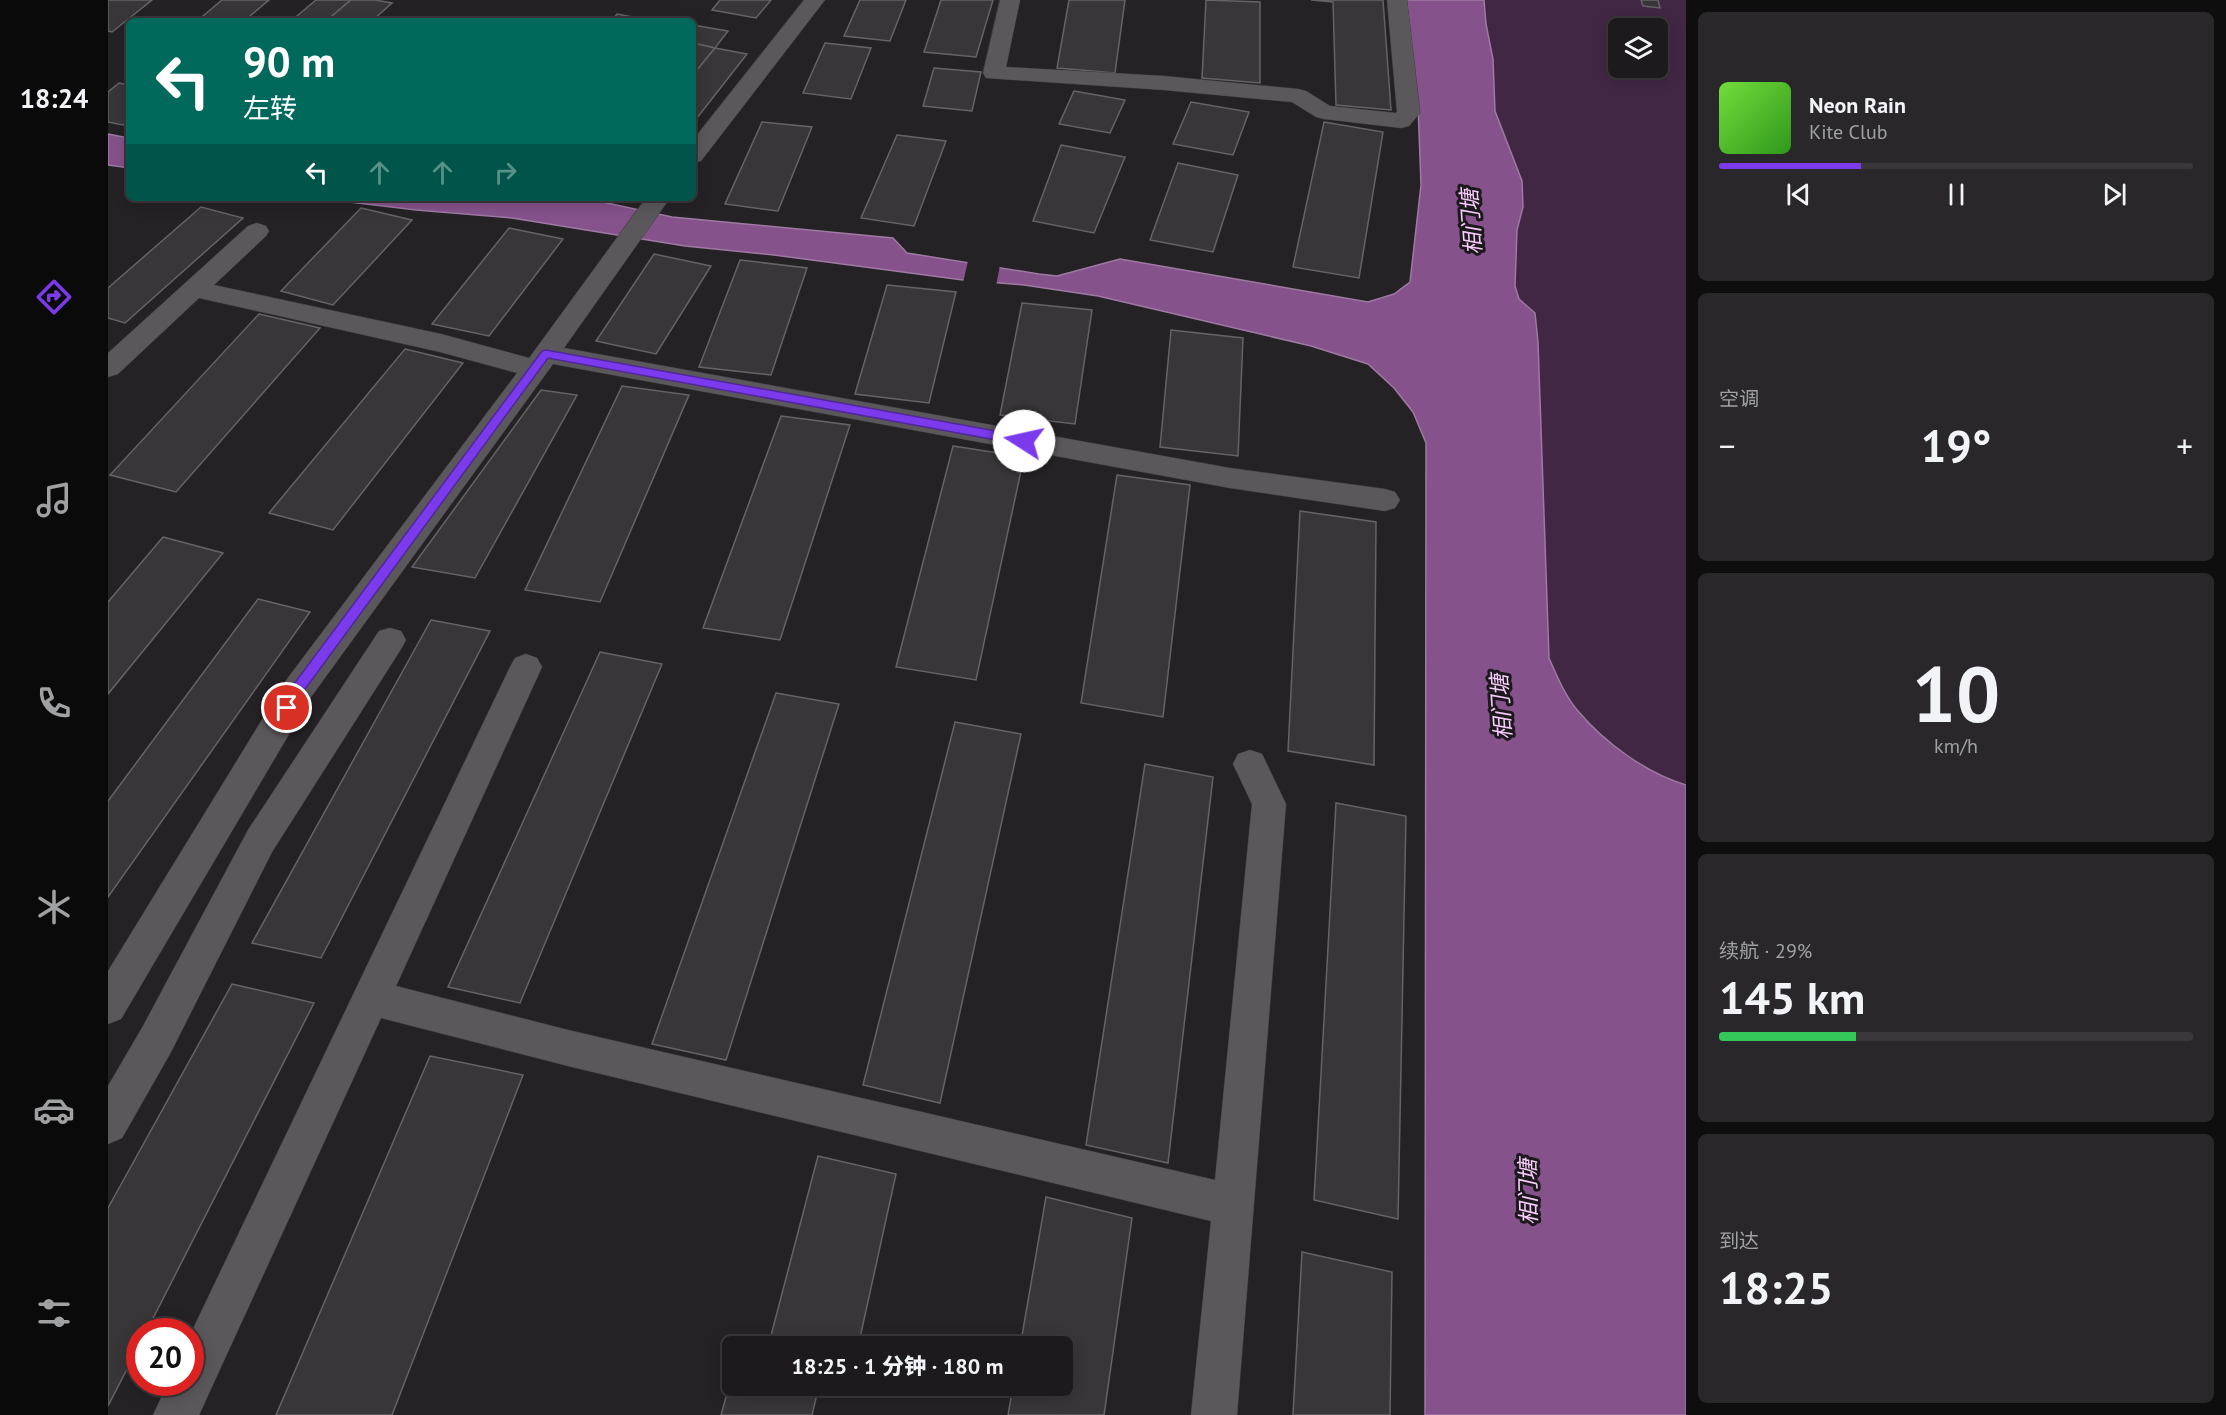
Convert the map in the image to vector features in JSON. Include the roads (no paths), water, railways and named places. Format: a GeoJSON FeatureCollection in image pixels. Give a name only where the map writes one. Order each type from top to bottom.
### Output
{"type":"FeatureCollection","features":[{"type":"Feature","properties":{"kind":"street"},"geometry":{"type":"LineString","coordinates":[[696,152],[815,0]]}},
{"type":"Feature","properties":{"kind":"street"},"geometry":{"type":"LineString","coordinates":[[1010,0],[994,73],[1164,83],[1298,96],[1324,112],[1401,121],[1408,113],[1397,0]]}},
{"type":"Feature","properties":{"kind":"street"},"geometry":{"type":"LineString","coordinates":[[108,1006],[298,688],[540,362],[654,202]]}},
{"type":"Feature","properties":{"kind":"street"},"geometry":{"type":"LineString","coordinates":[[108,368],[257,231]]}},
{"type":"Feature","properties":{"kind":"street"},"geometry":{"type":"LineString","coordinates":[[194,289],[441,343],[540,362],[1230,478],[1385,500]]}},
{"type":"Feature","properties":{"kind":"street"},"geometry":{"type":"LineString","coordinates":[[108,1124],[157,1040],[260,841],[390,640]]}},
{"type":"Feature","properties":{"kind":"street"},"geometry":{"type":"LineString","coordinates":[[176,1415],[526,668]]}},
{"type":"Feature","properties":{"kind":"street"},"geometry":{"type":"LineString","coordinates":[[1214,1415],[1269,804],[1250,764]]}},
{"type":"Feature","properties":{"kind":"street"},"geometry":{"type":"LineString","coordinates":[[371,998],[568,1048],[1232,1205]]}},
{"type":"Feature","properties":{"kind":"water","name":"相门塘"},"geometry":{"type":"Polygon","coordinates":[[[1407,0],[1484,0],[1493,59],[1495,111],[1522,181],[1523,207],[1517,230],[1515,286],[1519,299],[1535,313],[1538,342],[1549,658],[1569,699],[1589,723],[1613,745],[1641,765],[1686,785],[1686,1415],[1425,1415],[1426,443],[1413,412],[1394,388],[1368,364],[1311,346],[1098,296],[1024,285],[963,280],[774,255],[685,246],[512,218],[341,201],[598,201],[672,217],[893,238],[907,253],[1039,274],[1057,276],[1120,259],[1368,302],[1394,294],[1410,282],[1421,185],[1418,105],[1407,0]]]}},
{"type":"Feature","properties":{"kind":"water"},"geometry":{"type":"Polygon","coordinates":[[[108,134],[126,137],[126,168],[108,165],[108,134]]]}}]}
